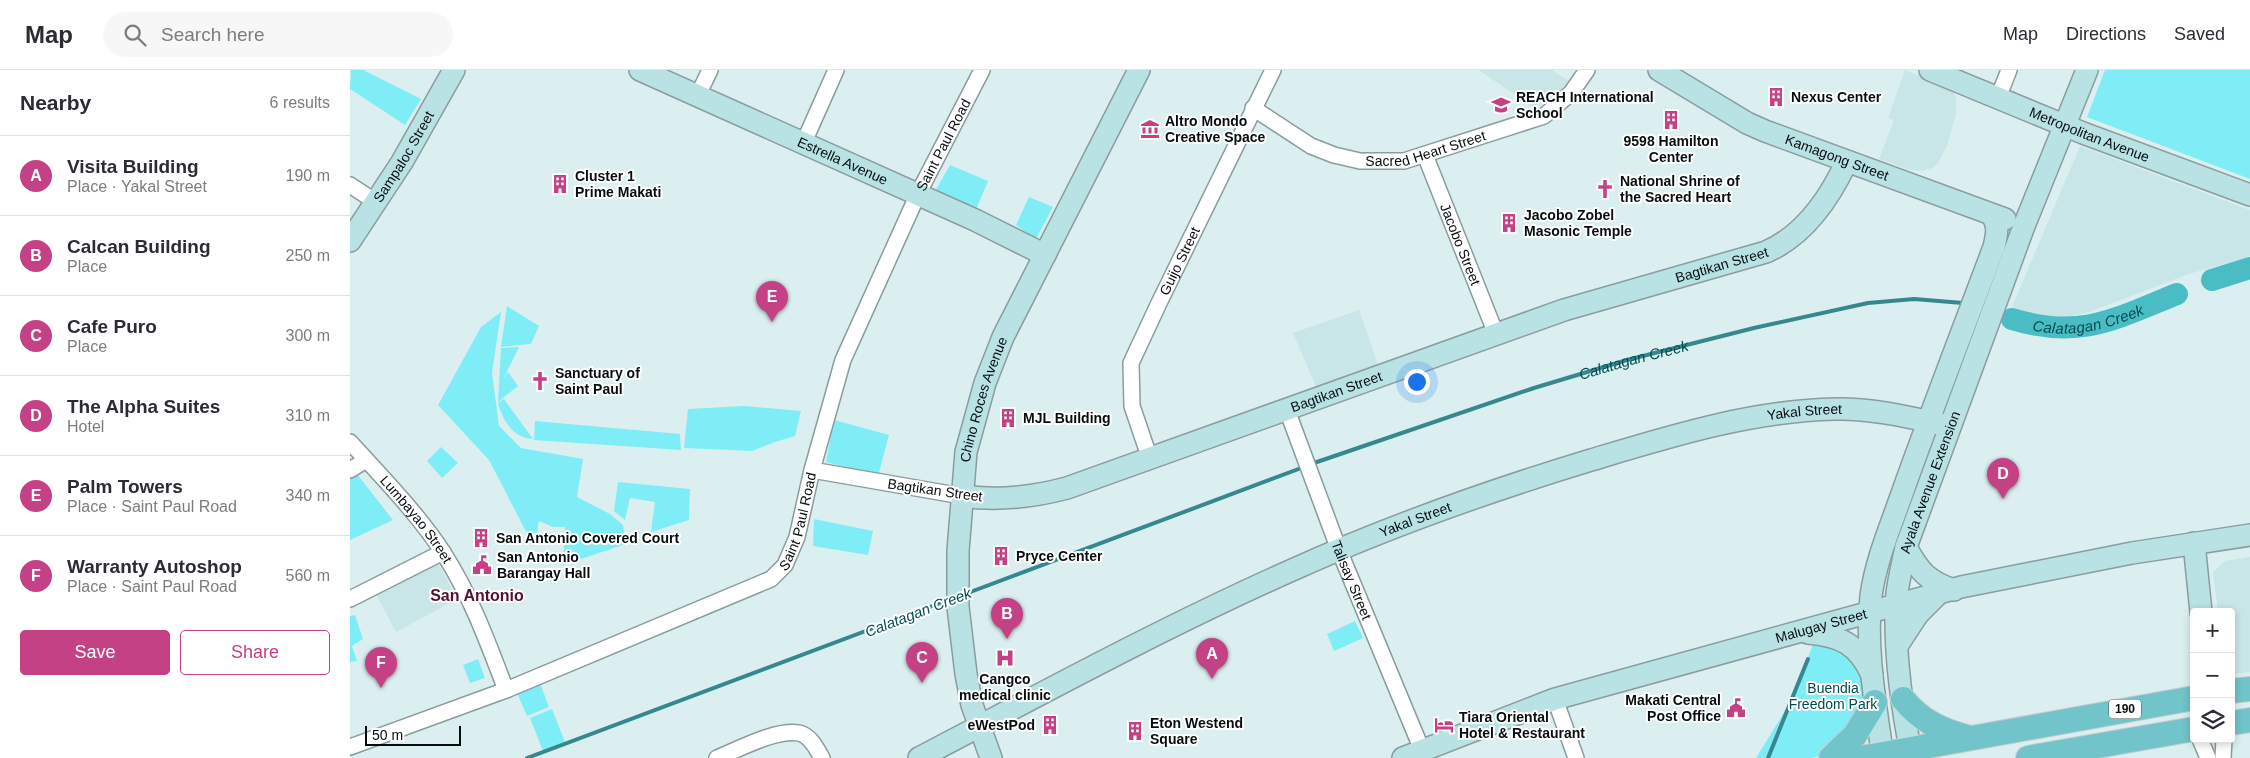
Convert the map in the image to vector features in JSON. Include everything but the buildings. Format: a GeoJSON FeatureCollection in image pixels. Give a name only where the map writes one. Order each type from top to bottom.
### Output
{"type":"FeatureCollection","features":[{"type":"Feature","properties":{"kind":"main road"},"geometry":{"type":"LineString","coordinates":[[2235,690],[2250,688]]}},
{"type":"Feature","properties":{"kind":"main road"},"geometry":{"type":"LineString","coordinates":[[1902,699],[1927,723],[1949,732],[1974,738]]}},
{"type":"Feature","properties":{"kind":"main road","name":"190"},"geometry":{"type":"LineString","coordinates":[[1876,757],[1911,753],[2056,721],[2190,699]]}},
{"type":"Feature","properties":{"kind":"main road"},"geometry":{"type":"LineString","coordinates":[[1831,758],[1855,735],[1875,702]]}},
{"type":"Feature","properties":{"kind":"main road"},"geometry":{"type":"LineString","coordinates":[[2235,722],[2250,720]]}},
{"type":"Feature","properties":{"kind":"main road","name":"190"},"geometry":{"type":"LineString","coordinates":[[2028,758],[2190,730]]}},
{"type":"Feature","properties":{"kind":"street","name":"Sampaloc Street"},"geometry":{"type":"LineString","coordinates":[[350,241],[402,162],[454,70]]}},
{"type":"Feature","properties":{"kind":"street","name":"Estrella Avenue"},"geometry":{"type":"LineString","coordinates":[[640,70],[918,194],[1045,255]]}},
{"type":"Feature","properties":{"kind":"street"},"geometry":{"type":"LineString","coordinates":[[698,95],[710,70]]}},
{"type":"Feature","properties":{"kind":"street"},"geometry":{"type":"LineString","coordinates":[[804,142],[836,70]]}},
{"type":"Feature","properties":{"kind":"street","name":"Saint Paul Road"},"geometry":{"type":"LineString","coordinates":[[350,747],[506,690],[771,579],[785,565],[797,538],[812,470],[843,360],[918,194],[982,70]]}},
{"type":"Feature","properties":{"kind":"street","name":"Chino Roces Avenue"},"geometry":{"type":"LineString","coordinates":[[991,758],[972,705],[966,674],[958,606],[957,586],[966,452],[985,383],[1003,336],[1139,70]]}},
{"type":"Feature","properties":{"kind":"street","name":"Guijo Street"},"geometry":{"type":"LineString","coordinates":[[1150,459],[1132,406],[1131,363],[1273,70]]}},
{"type":"Feature","properties":{"kind":"street","name":"Sacred Heart Street"},"geometry":{"type":"LineString","coordinates":[[1253,108],[1311,146],[1334,155],[1360,161],[1404,160],[1425,155],[1544,116],[1571,93],[1587,70]]}},
{"type":"Feature","properties":{"kind":"street","name":"Kamagong Street"},"geometry":{"type":"LineString","coordinates":[[1659,70],[1747,123],[1846,163],[2024,226]]}},
{"type":"Feature","properties":{"kind":"street","name":"Metropolitan Avenue"},"geometry":{"type":"LineString","coordinates":[[1930,70],[2250,195]]}},
{"type":"Feature","properties":{"kind":"street"},"geometry":{"type":"LineString","coordinates":[[1998,98],[2009,70]]}},
{"type":"Feature","properties":{"kind":"street","name":"Ayala Avenue Extension"},"geometry":{"type":"LineString","coordinates":[[1911,753],[1902,699],[1897,646],[1897,606],[1906,547],[2024,226],[2086,70]]}},
{"type":"Feature","properties":{"kind":"street","name":"Jacobo Street"},"geometry":{"type":"LineString","coordinates":[[1425,155],[1496,334]]}},
{"type":"Feature","properties":{"kind":"street","name":"Bagtikan Street"},"geometry":{"type":"LineString","coordinates":[[812,470],[962,496],[994,498],[1042,495],[1150,459],[1564,310],[1766,252],[1783,245],[1798,232],[1824,200],[1836,183],[1846,163]]}},
{"type":"Feature","properties":{"kind":"street"},"geometry":{"type":"LineString","coordinates":[[350,186],[376,202]]}},
{"type":"Feature","properties":{"kind":"street","name":"Ayala Avenue Extension"},"geometry":{"type":"LineString","coordinates":[[1876,757],[1870,613],[1876,570],[1928,421],[1994,247],[1998,230],[1997,223],[1992,214]]}},
{"type":"Feature","properties":{"kind":"street"},"geometry":{"type":"LineString","coordinates":[[1994,247],[2008,235],[2024,226]]}},
{"type":"Feature","properties":{"kind":"street","name":"Yakal Street"},"geometry":{"type":"LineString","coordinates":[[919,758],[1238,595],[1339,550],[1478,497],[1567,467],[1700,428],[1783,413],[1864,409],[1949,426]]}},
{"type":"Feature","properties":{"kind":"street","name":"Talisay Street"},"geometry":{"type":"LineString","coordinates":[[1287,410],[1413,754]]}},
{"type":"Feature","properties":{"kind":"street","name":"Lumbayao Street"},"geometry":{"type":"LineString","coordinates":[[350,442],[443,552],[475,612],[506,690]]}},
{"type":"Feature","properties":{"kind":"street"},"geometry":{"type":"LineString","coordinates":[[350,470],[366,460]]}},
{"type":"Feature","properties":{"kind":"street","name":"Malugay Street"},"geometry":{"type":"LineString","coordinates":[[1413,754],[1555,699],[1945,592],[2048,569],[2250,535]]}},
{"type":"Feature","properties":{"kind":"street"},"geometry":{"type":"LineString","coordinates":[[2194,543],[2201,608]]}},
{"type":"Feature","properties":{"kind":"street"},"geometry":{"type":"LineString","coordinates":[[1897,646],[1918,614],[1945,592],[1918,569],[1906,547]]}},
{"type":"Feature","properties":{"kind":"street"},"geometry":{"type":"LineString","coordinates":[[350,599],[443,552]]}},
{"type":"Feature","properties":{"kind":"street"},"geometry":{"type":"LineString","coordinates":[[1799,632],[1826,635],[1847,642],[1866,661],[1873,675]]}},
{"type":"Feature","properties":{"kind":"street"},"geometry":{"type":"LineString","coordinates":[[1555,699],[1576,758]]}},
{"type":"Feature","properties":{"kind":"street"},"geometry":{"type":"LineString","coordinates":[[717,758],[779,734],[801,733],[814,744],[822,758]]}},
{"type":"Feature","properties":{"kind":"street"},"geometry":{"type":"LineString","coordinates":[[2202,743],[2208,758]]}},
{"type":"Feature","properties":{"kind":"street"},"geometry":{"type":"LineString","coordinates":[[2223,758],[2224,743]]}},
{"type":"Feature","properties":{"kind":"shaded area"},"geometry":{"type":"Polygon","coordinates":[[[1479,70],[1552,70],[1569,81],[1561,91],[1541,104],[1531,106],[1479,70]]]}},
{"type":"Feature","properties":{"kind":"shaded area"},"geometry":{"type":"Polygon","coordinates":[[[1905,70],[1952,89],[1956,98],[1956,114],[1947,146],[1938,163],[1932,168],[1923,171],[1910,170],[1879,159],[1894,120],[1888,118],[1905,70]]]}},
{"type":"Feature","properties":{"kind":"shaded area"},"geometry":{"type":"Polygon","coordinates":[[[2080,146],[2250,210],[2250,256],[2189,274],[2089,312],[2066,317],[2037,317],[2012,307],[2080,146]]]}},
{"type":"Feature","properties":{"kind":"shaded area"},"geometry":{"type":"Polygon","coordinates":[[[1359,310],[1378,364],[1316,386],[1293,333],[1359,310]]]}},
{"type":"Feature","properties":{"kind":"shaded area"},"geometry":{"type":"Polygon","coordinates":[[[2250,557],[2250,672],[2235,674],[2235,608],[2218,608],[2213,572],[2225,561],[2250,557]]]}},
{"type":"Feature","properties":{"kind":"shaded area"},"geometry":{"type":"Polygon","coordinates":[[[438,563],[457,599],[396,632],[377,596],[438,563]]]}},
{"type":"Feature","properties":{"kind":"green space"},"geometry":{"type":"Polygon","coordinates":[[[351,70],[363,70],[421,99],[405,125],[350,89],[351,70]]]}},
{"type":"Feature","properties":{"kind":"green space"},"geometry":{"type":"Polygon","coordinates":[[[2105,70],[2250,70],[2250,179],[2087,117],[2105,70]]]}},
{"type":"Feature","properties":{"kind":"green space"},"geometry":{"type":"Polygon","coordinates":[[[950,165],[988,181],[975,212],[933,195],[950,165]]]}},
{"type":"Feature","properties":{"kind":"green space"},"geometry":{"type":"Polygon","coordinates":[[[1029,197],[1053,207],[1036,239],[1016,225],[1029,197]]]}},
{"type":"Feature","properties":{"kind":"green space"},"geometry":{"type":"Polygon","coordinates":[[[507,306],[539,326],[531,344],[501,347],[507,306]]]}},
{"type":"Feature","properties":{"kind":"green space"},"geometry":{"type":"Polygon","coordinates":[[[501,312],[492,373],[499,426],[521,448],[583,459],[577,497],[610,514],[623,525],[626,544],[563,565],[565,527],[553,527],[539,521],[534,547],[489,460],[438,405],[481,327],[501,312]]]}},
{"type":"Feature","properties":{"kind":"green space"},"geometry":{"type":"Polygon","coordinates":[[[519,347],[503,380],[508,372],[518,386],[498,402],[501,348],[519,347]]]}},
{"type":"Feature","properties":{"kind":"green space"},"geometry":{"type":"Polygon","coordinates":[[[504,399],[533,439],[514,432],[506,422],[498,403],[504,399]]]}},
{"type":"Feature","properties":{"kind":"green space"},"geometry":{"type":"Polygon","coordinates":[[[744,406],[801,411],[795,436],[752,451],[684,448],[688,409],[744,406]]]}},
{"type":"Feature","properties":{"kind":"green space"},"geometry":{"type":"Polygon","coordinates":[[[834,420],[889,435],[878,476],[826,462],[834,420]]]}},
{"type":"Feature","properties":{"kind":"green space"},"geometry":{"type":"Polygon","coordinates":[[[535,421],[680,434],[681,450],[534,440],[535,421]]]}},
{"type":"Feature","properties":{"kind":"green space"},"geometry":{"type":"Polygon","coordinates":[[[441,447],[458,463],[442,478],[427,461],[441,447]]]}},
{"type":"Feature","properties":{"kind":"green space"},"geometry":{"type":"Polygon","coordinates":[[[357,474],[393,520],[350,540],[350,479],[357,474]]]}},
{"type":"Feature","properties":{"kind":"green space"},"geometry":{"type":"Polygon","coordinates":[[[618,482],[690,489],[689,520],[651,532],[655,502],[630,498],[625,520],[614,511],[618,482]]]}},
{"type":"Feature","properties":{"kind":"green space"},"geometry":{"type":"Polygon","coordinates":[[[814,519],[873,531],[868,555],[813,546],[814,519]]]}},
{"type":"Feature","properties":{"kind":"green space"},"geometry":{"type":"Polygon","coordinates":[[[355,615],[363,639],[352,646],[357,661],[350,662],[350,616],[355,615]]]}},
{"type":"Feature","properties":{"kind":"green space"},"geometry":{"type":"Polygon","coordinates":[[[1355,621],[1363,638],[1334,651],[1327,634],[1355,621]]]}},
{"type":"Feature","properties":{"kind":"green space","name":"Buendia Freedom Park"},"geometry":{"type":"Polygon","coordinates":[[[1816,637],[1847,643],[1874,700],[1845,751],[1811,758],[1756,758],[1791,701],[1816,637]]]}},
{"type":"Feature","properties":{"kind":"green space"},"geometry":{"type":"Polygon","coordinates":[[[478,659],[485,678],[470,683],[463,665],[478,659]]]}},
{"type":"Feature","properties":{"kind":"green space"},"geometry":{"type":"Polygon","coordinates":[[[540,683],[549,707],[527,716],[517,693],[540,683]]]}},
{"type":"Feature","properties":{"kind":"green space"},"geometry":{"type":"Polygon","coordinates":[[[552,709],[565,742],[543,751],[530,718],[552,709]]]}},
{"type":"Feature","properties":{"kind":"waterway","name":"Calatagan Creek"},"geometry":{"type":"LineString","coordinates":[[2212,280],[2250,268]]}},
{"type":"Feature","properties":{"kind":"waterway","name":"Calatagan Creek"},"geometry":{"type":"LineString","coordinates":[[2012,319],[2036,325],[2078,327],[2097,324],[2177,294]]}},
{"type":"Feature","properties":{"kind":"waterway","name":"Calatagan Creek"},"geometry":{"type":"LineString","coordinates":[[1314,463],[1534,388],[1627,360],[1754,328],[1868,303],[1914,299],[1963,303]]}},
{"type":"Feature","properties":{"kind":"waterway","name":"Calatagan Creek"},"geometry":{"type":"LineString","coordinates":[[2000,314],[2012,319]]}},
{"type":"Feature","properties":{"kind":"waterway","name":"Calatagan Creek"},"geometry":{"type":"LineString","coordinates":[[965,594],[1304,467]]}},
{"type":"Feature","properties":{"kind":"waterway","name":"Calatagan Creek"},"geometry":{"type":"LineString","coordinates":[[527,758],[951,599]]}},
{"type":"Feature","properties":{"kind":"waterway"},"geometry":{"type":"LineString","coordinates":[[1768,758],[1808,659]]}},
{"type":"Feature","properties":{"kind":"place","name":"Nexus Center"},"geometry":{"type":"Point","coordinates":[1776,97]}},
{"type":"Feature","properties":{"kind":"place","name":"REACH International School"},"geometry":{"type":"Point","coordinates":[1501,105]}},
{"type":"Feature","properties":{"kind":"place","name":"9598 Hamilton Center"},"geometry":{"type":"Point","coordinates":[1671,120]}},
{"type":"Feature","properties":{"kind":"place","name":"Altro Mondo Creative Space"},"geometry":{"type":"Point","coordinates":[1150,129]}},
{"type":"Feature","properties":{"kind":"place","name":"Cluster 1 Prime Makati"},"geometry":{"type":"Point","coordinates":[560,184]}},
{"type":"Feature","properties":{"kind":"place","name":"National Shrine of the Sacred Heart"},"geometry":{"type":"Point","coordinates":[1605,189]}},
{"type":"Feature","properties":{"kind":"place","name":"Jacobo Zobel Masonic Temple"},"geometry":{"type":"Point","coordinates":[1509,223]}},
{"type":"Feature","properties":{"kind":"place","name":"Palm Towers"},"geometry":{"type":"Point","coordinates":[772,322]}},
{"type":"Feature","properties":{"kind":"place","name":"Sanctuary of Saint Paul"},"geometry":{"type":"Point","coordinates":[540,381]}},
{"type":"Feature","properties":{"kind":"place","name":"MJL Building"},"geometry":{"type":"Point","coordinates":[1008,418]}},
{"type":"Feature","properties":{"kind":"place","name":"The Alpha Suites"},"geometry":{"type":"Point","coordinates":[2003,499]}},
{"type":"Feature","properties":{"kind":"place","name":"San Antonio Covered Court"},"geometry":{"type":"Point","coordinates":[481,538]}},
{"type":"Feature","properties":{"kind":"place","name":"Pryce Center"},"geometry":{"type":"Point","coordinates":[1001,556]}},
{"type":"Feature","properties":{"kind":"place","name":"San Antonio Barangay Hall"},"geometry":{"type":"Point","coordinates":[482,565]}},
{"type":"Feature","properties":{"kind":"place","name":"Calcan Building"},"geometry":{"type":"Point","coordinates":[1007,639]}},
{"type":"Feature","properties":{"kind":"place","name":"Cangco medical clinic"},"geometry":{"type":"Point","coordinates":[1005,658]}},
{"type":"Feature","properties":{"kind":"place","name":"Visita Building"},"geometry":{"type":"Point","coordinates":[1212,679]}},
{"type":"Feature","properties":{"kind":"place","name":"Cafe Puro"},"geometry":{"type":"Point","coordinates":[922,683]}},
{"type":"Feature","properties":{"kind":"place","name":"Warranty Autoshop"},"geometry":{"type":"Point","coordinates":[381,688]}},
{"type":"Feature","properties":{"kind":"place","name":"Makati Central Post Office"},"geometry":{"type":"Point","coordinates":[1736,708]}},
{"type":"Feature","properties":{"kind":"place","name":"eWestPod"},"geometry":{"type":"Point","coordinates":[1050,725]}},
{"type":"Feature","properties":{"kind":"place","name":"Tiara Oriental Hotel & Restaurant"},"geometry":{"type":"Point","coordinates":[1444,725]}},
{"type":"Feature","properties":{"kind":"place","name":"Eton Westend Square"},"geometry":{"type":"Point","coordinates":[1135,731]}},
{"type":"Feature","properties":{"kind":"district","name":"San Antonio"},"geometry":{"type":"Point","coordinates":[477,595]}}]}
